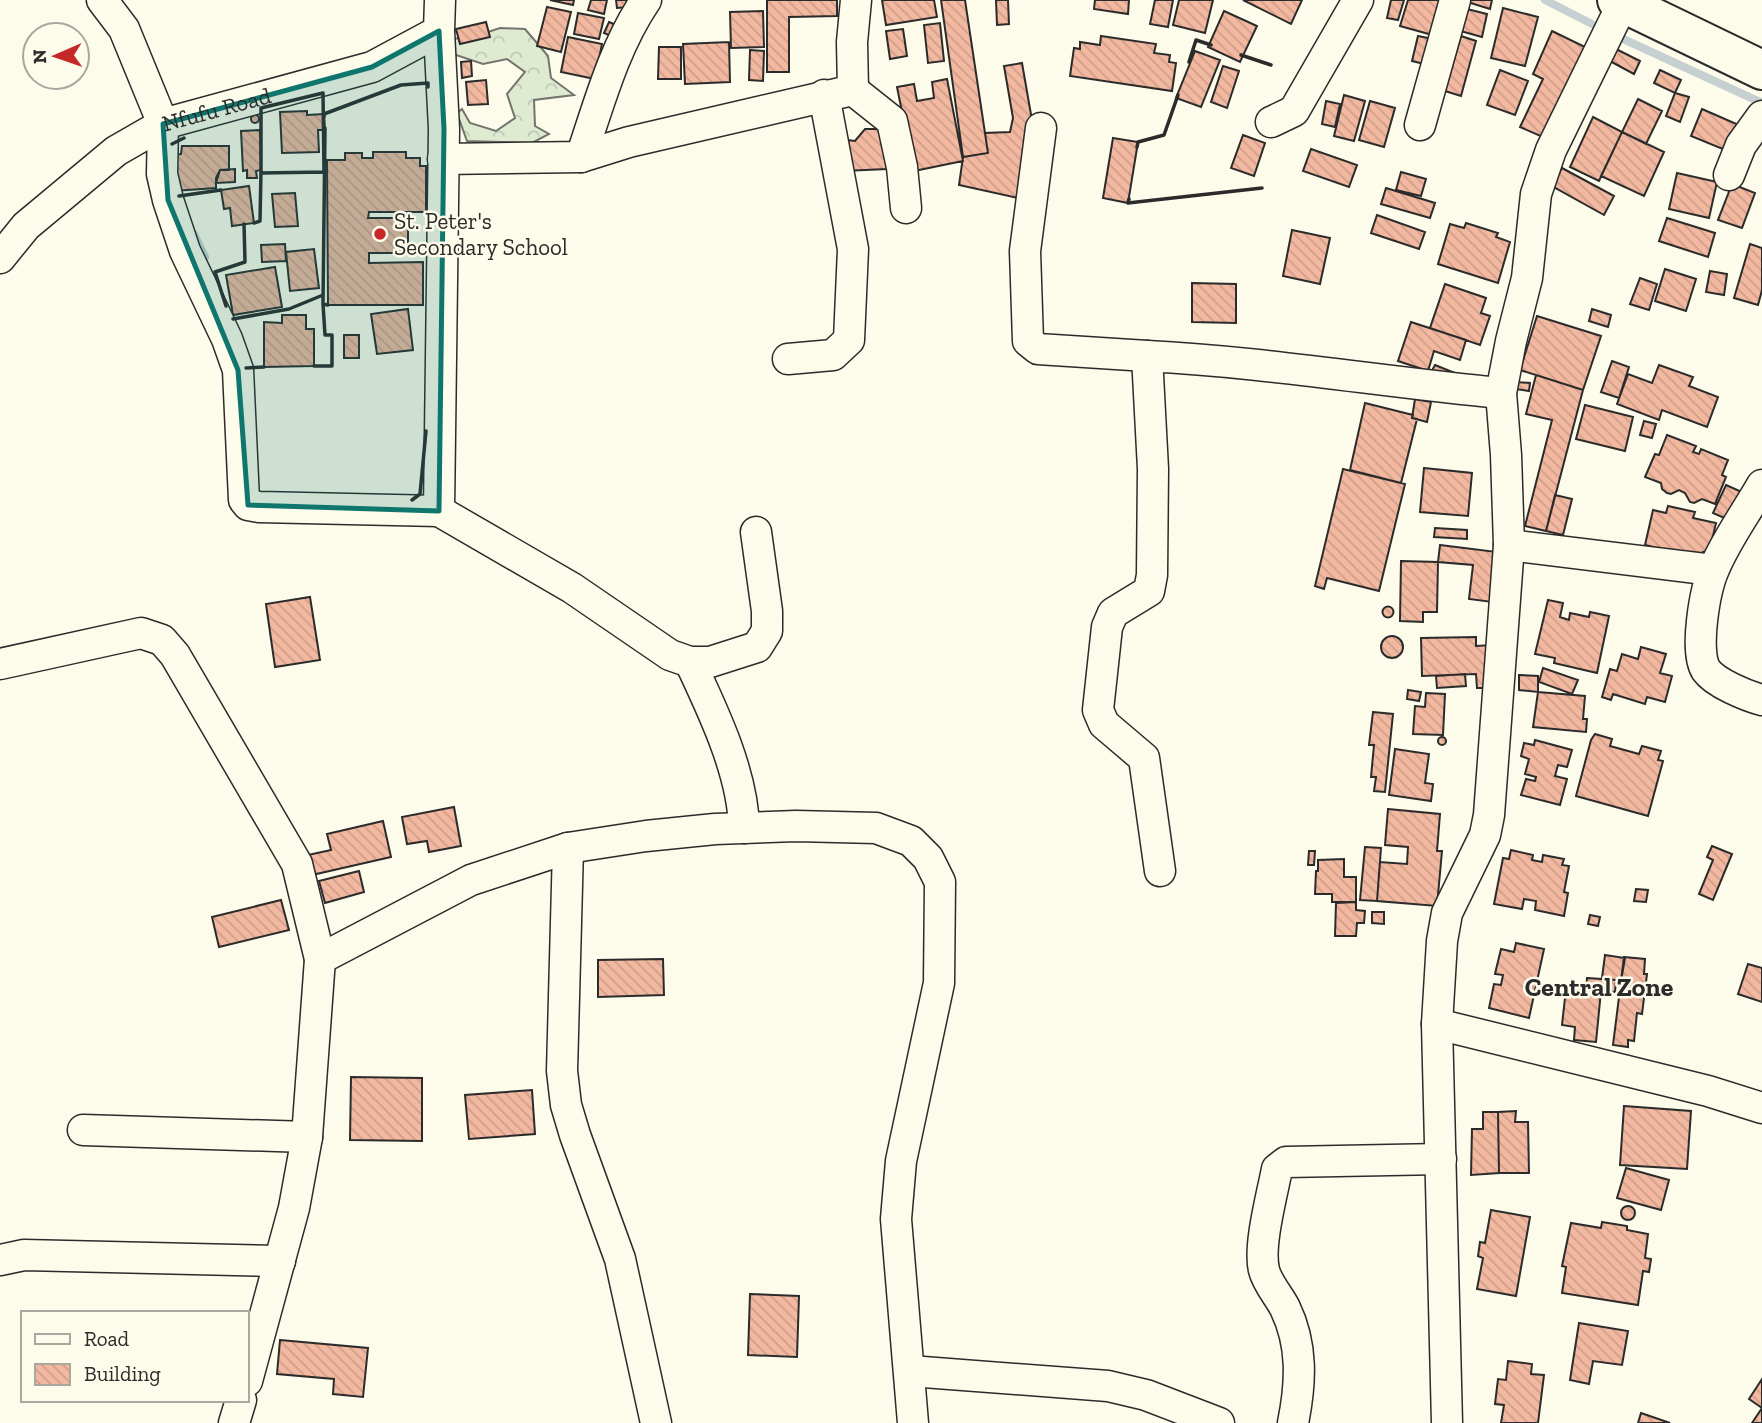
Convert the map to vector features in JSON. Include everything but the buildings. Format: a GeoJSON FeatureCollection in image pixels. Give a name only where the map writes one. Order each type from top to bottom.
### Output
{"type":"FeatureCollection","features":[{"type":"Feature","properties":{"kind":"main road"},"geometry":{"type":"LineString","coordinates":[[1620,1],[1762,70]]}},
{"type":"Feature","properties":{"kind":"street"},"geometry":{"type":"LineString","coordinates":[[102,0],[124,29],[163,124],[162,174],[168,200],[185,251],[227,339],[238,370],[244,500],[248,505],[439,511],[572,588],[670,655],[690,662],[710,662],[757,647],[767,631],[767,611],[756,532]]}},
{"type":"Feature","properties":{"kind":"street"},"geometry":{"type":"LineString","coordinates":[[439,511],[443,159],[440,0]]}},
{"type":"Feature","properties":{"kind":"street"},"geometry":{"type":"LineString","coordinates":[[581,158],[609,73],[636,14],[646,0]]}},
{"type":"Feature","properties":{"kind":"street"},"geometry":{"type":"LineString","coordinates":[[853,90],[852,42],[856,0]]}},
{"type":"Feature","properties":{"kind":"street"},"geometry":{"type":"LineString","coordinates":[[1271,122],[1294,111],[1358,0]]}},
{"type":"Feature","properties":{"kind":"street"},"geometry":{"type":"LineString","coordinates":[[1420,125],[1455,0]]}},
{"type":"Feature","properties":{"kind":"street"},"geometry":{"type":"LineString","coordinates":[[1447,1423],[1437,1024],[1447,913],[1485,835],[1489,815],[1508,545],[1502,393],[1511,341],[1527,278],[1536,194],[1551,150],[1620,1]]}},
{"type":"Feature","properties":{"kind":"street","name":"Nfufu Road"},"geometry":{"type":"LineString","coordinates":[[0,258],[26,226],[116,151],[163,124],[372,67],[439,31]]}},
{"type":"Feature","properties":{"kind":"street"},"geometry":{"type":"LineString","coordinates":[[443,159],[581,158],[629,142],[853,90],[892,121],[902,167],[906,208]]}},
{"type":"Feature","properties":{"kind":"street"},"geometry":{"type":"LineString","coordinates":[[788,359],[833,355],[849,340],[853,249],[824,95]]}},
{"type":"Feature","properties":{"kind":"street"},"geometry":{"type":"LineString","coordinates":[[1729,175],[1738,152],[1762,116]]}},
{"type":"Feature","properties":{"kind":"street"},"geometry":{"type":"LineString","coordinates":[[1041,128],[1025,251],[1028,341],[1038,349],[1200,359],[1502,393]]}},
{"type":"Feature","properties":{"kind":"street"},"geometry":{"type":"LineString","coordinates":[[1147,356],[1153,470],[1152,575],[1149,591],[1113,613],[1107,627],[1098,710],[1104,724],[1144,758],[1160,872]]}},
{"type":"Feature","properties":{"kind":"street"},"geometry":{"type":"LineString","coordinates":[[1762,485],[1713,570],[1705,600],[1700,644],[1706,670],[1738,694],[1762,700]]}},
{"type":"Feature","properties":{"kind":"street"},"geometry":{"type":"LineString","coordinates":[[1508,545],[1713,570]]}},
{"type":"Feature","properties":{"kind":"street"},"geometry":{"type":"LineString","coordinates":[[0,664],[141,633],[162,640],[175,655],[297,864],[320,960],[307,1137],[294,1208],[248,1377]]}},
{"type":"Feature","properties":{"kind":"street"},"geometry":{"type":"LineString","coordinates":[[690,662],[725,744],[743,807],[744,828]]}},
{"type":"Feature","properties":{"kind":"street"},"geometry":{"type":"LineString","coordinates":[[320,960],[471,880],[568,848],[646,836],[744,828],[876,828],[911,841],[928,858],[940,882],[939,983],[901,1161],[896,1219],[913,1423]]}},
{"type":"Feature","properties":{"kind":"street"},"geometry":{"type":"LineString","coordinates":[[568,848],[562,1071],[566,1105],[621,1259],[656,1423]]}},
{"type":"Feature","properties":{"kind":"street"},"geometry":{"type":"LineString","coordinates":[[1437,1024],[1708,1091],[1762,1108]]}},
{"type":"Feature","properties":{"kind":"street"},"geometry":{"type":"LineString","coordinates":[[83,1130],[307,1137]]}},
{"type":"Feature","properties":{"kind":"street"},"geometry":{"type":"LineString","coordinates":[[1293,1423],[1300,1391],[1298,1342],[1285,1309],[1264,1271],[1262,1251],[1277,1169],[1286,1162],[1441,1158]]}},
{"type":"Feature","properties":{"kind":"street"},"geometry":{"type":"LineString","coordinates":[[0,1260],[24,1255],[280,1261]]}},
{"type":"Feature","properties":{"kind":"street"},"geometry":{"type":"LineString","coordinates":[[910,1371],[1108,1386],[1146,1395],[1219,1423]]}},
{"type":"Feature","properties":{"kind":"street"},"geometry":{"type":"LineString","coordinates":[[234,1423],[240,1402]]}},
{"type":"Feature","properties":{"kind":"highlighted area"},"geometry":{"type":"Polygon","coordinates":[[[439,31],[444,129],[439,511],[248,505],[238,370],[168,200],[163,124],[372,67],[439,31]]]}},
{"type":"Feature","properties":{"kind":"green space"},"geometry":{"type":"Polygon","coordinates":[[[500,28],[525,29],[548,56],[551,78],[574,95],[534,100],[535,126],[549,134],[532,143],[467,141],[457,113],[462,109],[470,123],[496,131],[515,118],[507,94],[525,72],[507,59],[483,64],[450,53],[451,39],[473,37],[500,28]]]}},
{"type":"Feature","properties":{"kind":"waterway"},"geometry":{"type":"LineString","coordinates":[[1545,0],[1592,24]]}},
{"type":"Feature","properties":{"kind":"waterway"},"geometry":{"type":"LineString","coordinates":[[1621,38],[1760,102]]}},
{"type":"Feature","properties":{"kind":"waterway"},"geometry":{"type":"LineString","coordinates":[[194,234],[205,257]]}},
{"type":"Feature","properties":{"kind":"wall"},"geometry":{"type":"LineString","coordinates":[[1189,62],[1196,40],[1211,45]]}},
{"type":"Feature","properties":{"kind":"wall"},"geometry":{"type":"LineString","coordinates":[[1241,55],[1271,65]]}},
{"type":"Feature","properties":{"kind":"wall"},"geometry":{"type":"LineString","coordinates":[[324,117],[324,114],[401,85],[428,83],[428,87]]}},
{"type":"Feature","properties":{"kind":"wall"},"geometry":{"type":"LineString","coordinates":[[323,93],[324,172],[261,173],[261,108],[323,93]]}},
{"type":"Feature","properties":{"kind":"wall"},"geometry":{"type":"LineString","coordinates":[[1137,147],[1138,142],[1164,135],[1178,95]]}},
{"type":"Feature","properties":{"kind":"wall"},"geometry":{"type":"LineString","coordinates":[[325,128],[323,304],[328,305]]}},
{"type":"Feature","properties":{"kind":"wall"},"geometry":{"type":"LineString","coordinates":[[172,144],[184,138]]}},
{"type":"Feature","properties":{"kind":"wall"},"geometry":{"type":"LineString","coordinates":[[254,223],[260,221],[261,170]]}},
{"type":"Feature","properties":{"kind":"wall"},"geometry":{"type":"LineString","coordinates":[[1129,199],[1128,203],[1262,188]]}},
{"type":"Feature","properties":{"kind":"wall"},"geometry":{"type":"LineString","coordinates":[[179,196],[221,190]]}},
{"type":"Feature","properties":{"kind":"wall"},"geometry":{"type":"LineString","coordinates":[[226,306],[215,272],[245,262],[244,224]]}},
{"type":"Feature","properties":{"kind":"wall"},"geometry":{"type":"LineString","coordinates":[[233,319],[289,309],[323,295]]}},
{"type":"Feature","properties":{"kind":"wall"},"geometry":{"type":"LineString","coordinates":[[314,366],[332,366],[332,335],[325,335],[323,304]]}},
{"type":"Feature","properties":{"kind":"wall"},"geometry":{"type":"LineString","coordinates":[[246,368],[264,367]]}},
{"type":"Feature","properties":{"kind":"wall"},"geometry":{"type":"LineString","coordinates":[[412,500],[420,494],[426,431]]}},
{"type":"Feature","properties":{"kind":"place","name":"St. Peter's Secondary School"},"geometry":{"type":"Point","coordinates":[380,234]}},
{"type":"Feature","properties":{"kind":"district","name":"Central Zone"},"geometry":{"type":"Point","coordinates":[1599,987]}}]}
